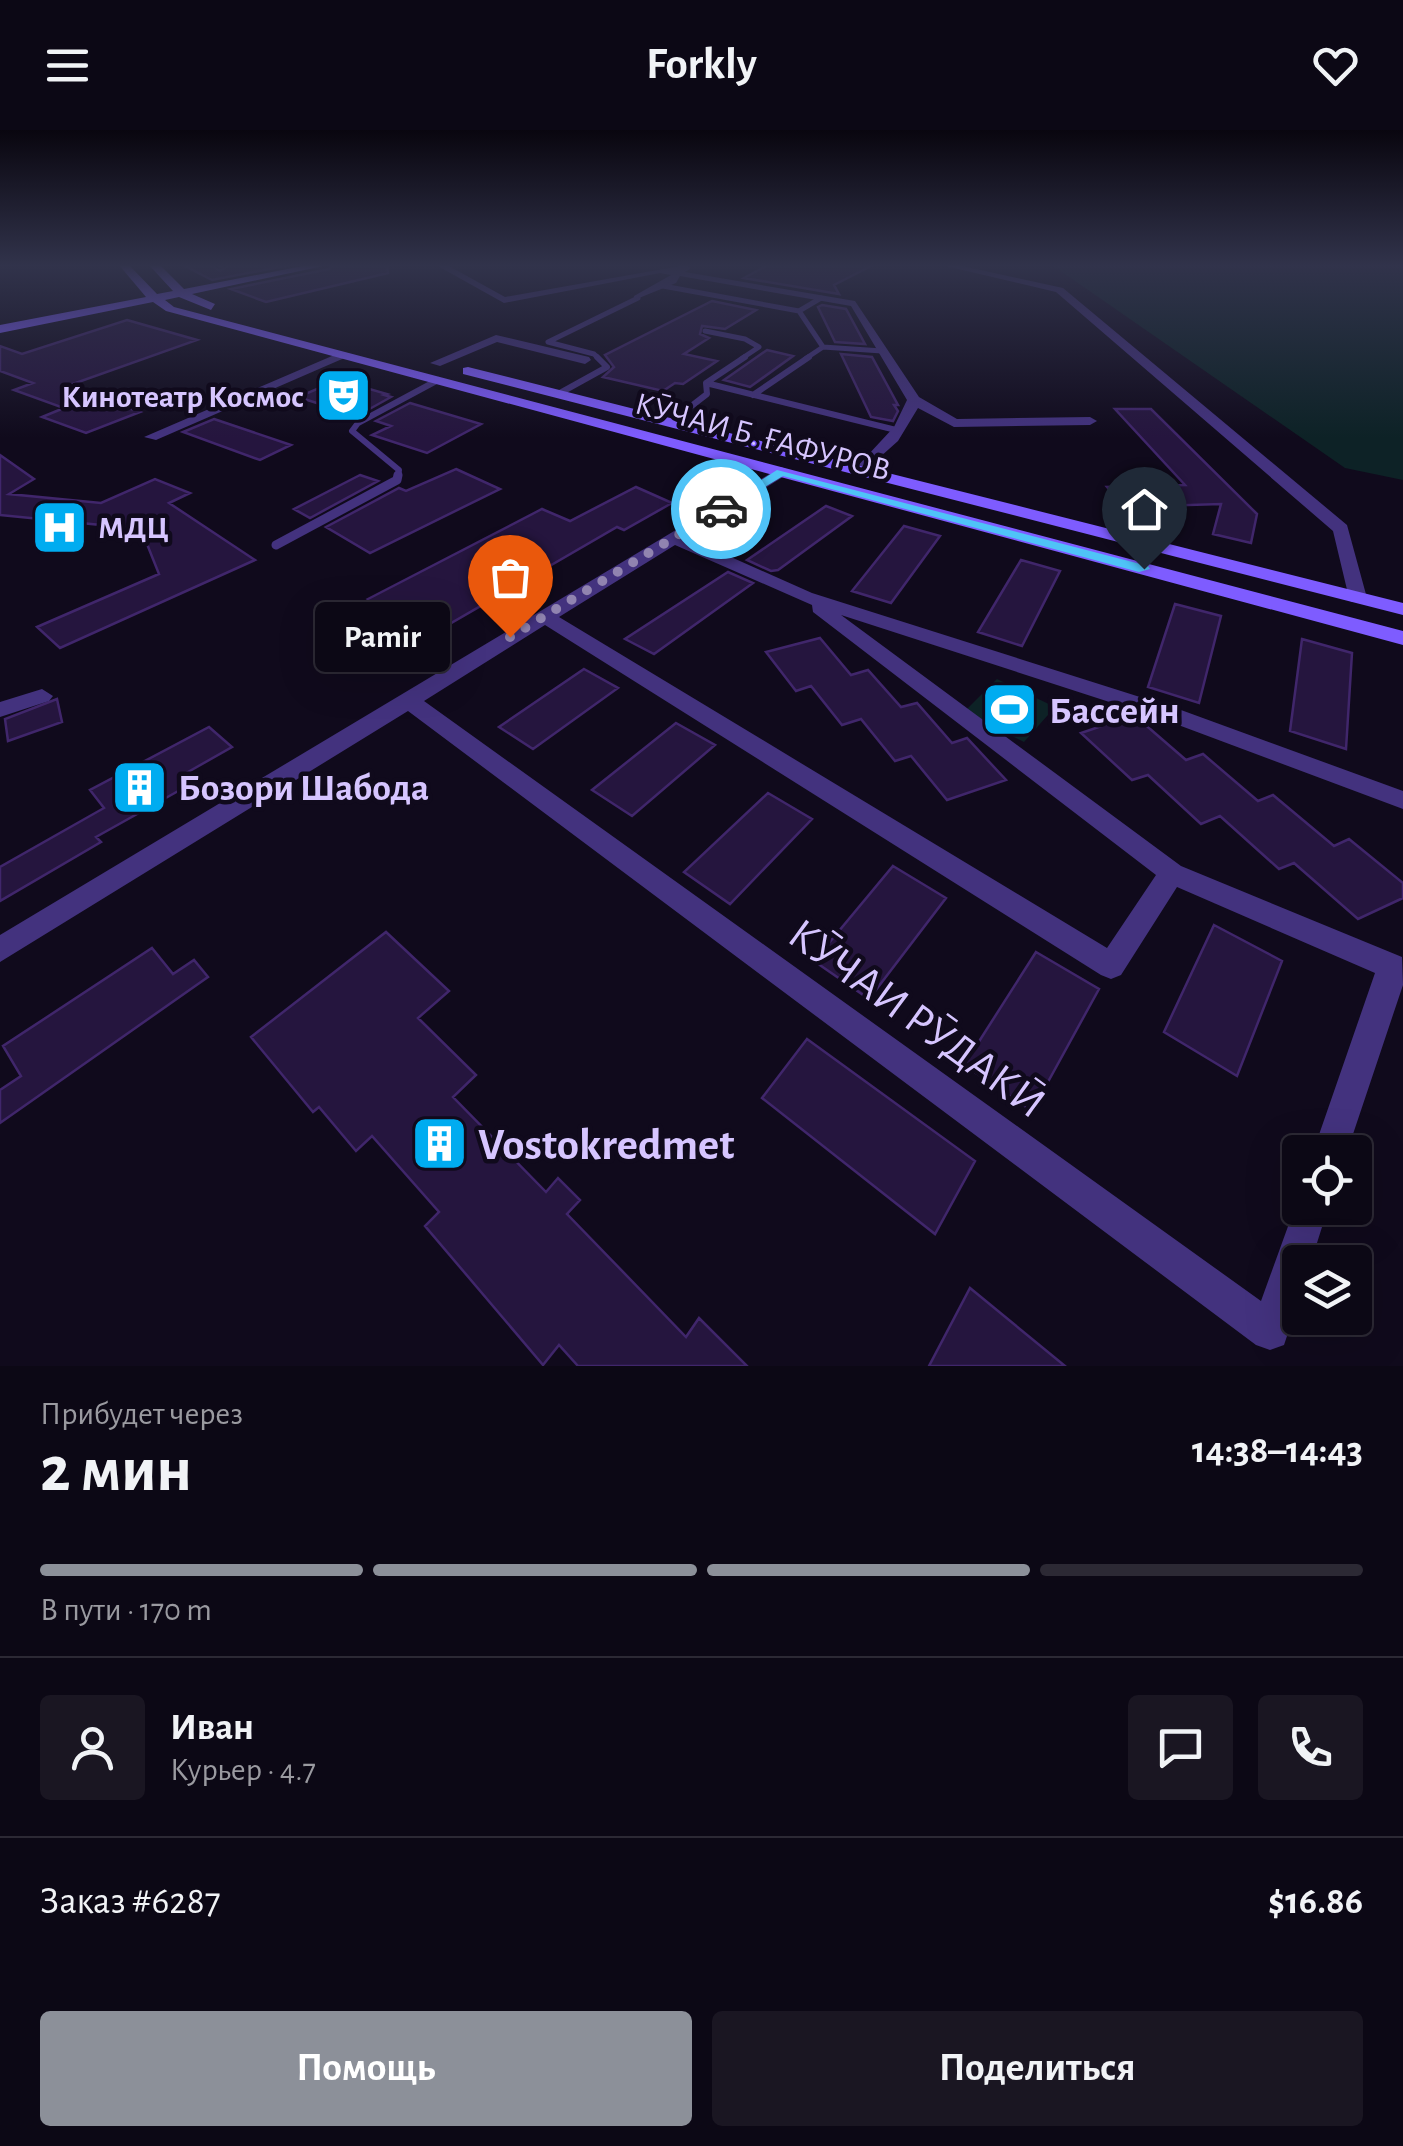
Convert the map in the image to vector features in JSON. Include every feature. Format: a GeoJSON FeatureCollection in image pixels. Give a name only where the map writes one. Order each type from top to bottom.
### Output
{"type":"FeatureCollection","features":[{"type":"Feature","properties":{"kind":"main road"},"geometry":{"type":"LineString","coordinates":[[0,329],[34,323]]}},
{"type":"Feature","properties":{"kind":"main road","name":"КӮЧАИ Б. ҒАФУРОВ"},"geometry":{"type":"LineString","coordinates":[[220,323],[415,374],[437,372],[560,393],[1403,609]]}},
{"type":"Feature","properties":{"kind":"main road","name":"КӮЧАИ Б. ҒАФУРОВ"},"geometry":{"type":"LineString","coordinates":[[269,323],[781,472],[1403,638]]}},
{"type":"Feature","properties":{"kind":"main road"},"geometry":{"type":"LineString","coordinates":[[1252,598],[1258,572]]}},
{"type":"Feature","properties":{"kind":"street"},"geometry":{"type":"LineString","coordinates":[[866,323],[914,400],[954,423],[1090,421]]}},
{"type":"Feature","properties":{"kind":"street"},"geometry":{"type":"LineString","coordinates":[[1098,323],[1341,529],[1358,598]]}},
{"type":"Feature","properties":{"kind":"street"},"geometry":{"type":"LineString","coordinates":[[437,372],[496,338],[585,360]]}},
{"type":"Feature","properties":{"kind":"street"},"geometry":{"type":"LineString","coordinates":[[151,437],[343,356]]}},
{"type":"Feature","properties":{"kind":"street"},"geometry":{"type":"LineString","coordinates":[[861,470],[900,431],[914,400]]}},
{"type":"Feature","properties":{"kind":"street"},"geometry":{"type":"LineString","coordinates":[[0,950],[781,472]]}},
{"type":"Feature","properties":{"kind":"street"},"geometry":{"type":"LineString","coordinates":[[674,538],[805,597],[1173,715],[1403,800]]}},
{"type":"Feature","properties":{"kind":"street"},"geometry":{"type":"LineString","coordinates":[[805,597],[1172,874],[1398,969],[1336,1135]]}},
{"type":"Feature","properties":{"kind":"street"},"geometry":{"type":"LineString","coordinates":[[544,616],[1110,966],[1172,874]]}},
{"type":"Feature","properties":{"kind":"street"},"geometry":{"type":"LineString","coordinates":[[0,710],[42,696]]}},
{"type":"Feature","properties":{"kind":"street","name":"КӮЧАИ РӮДАКӢ"},"geometry":{"type":"LineString","coordinates":[[408,700],[1270,1331],[1306,1225]]}},
{"type":"Feature","properties":{"kind":"lane"},"geometry":{"type":"LineString","coordinates":[[560,393],[607,367],[594,354],[548,342],[588,323]]}},
{"type":"Feature","properties":{"kind":"lane"},"geometry":{"type":"LineString","coordinates":[[807,323],[823,347]]}},
{"type":"Feature","properties":{"kind":"lane"},"geometry":{"type":"LineString","coordinates":[[705,331],[745,339],[759,347],[706,384]]}},
{"type":"Feature","properties":{"kind":"lane"},"geometry":{"type":"LineString","coordinates":[[752,395],[823,347],[882,350]]}},
{"type":"Feature","properties":{"kind":"lane"},"geometry":{"type":"LineString","coordinates":[[276,545],[397,480],[399,470],[352,431],[358,422],[437,372]]}},
{"type":"Feature","properties":{"kind":"lane"},"geometry":{"type":"LineString","coordinates":[[706,384],[900,431]]}},
{"type":"Feature","properties":{"kind":"lane"},"geometry":{"type":"LineString","coordinates":[[672,421],[707,394],[706,384]]}},
{"type":"Feature","properties":{"kind":"green space"},"geometry":{"type":"Polygon","coordinates":[[[1135,323],[1403,323],[1403,480],[1345,468],[1135,323]]]}},
{"type":"Feature","properties":{"kind":"green space","name":"Бассейн"},"geometry":{"type":"Polygon","coordinates":[[[997,679],[1055,707],[1024,742],[964,712],[997,679]]]}},
{"type":"Feature","properties":{"kind":"building"},"geometry":{"type":"Polygon","coordinates":[[[119,323],[136,323],[197,340],[67,386],[140,412],[86,433],[42,417],[64,408],[14,390],[33,383],[0,371],[0,346],[22,354],[119,323]]]}},
{"type":"Feature","properties":{"kind":"building"},"geometry":{"type":"Polygon","coordinates":[[[669,323],[735,323],[725,329],[702,326],[700,334],[709,338],[684,354],[717,361],[683,384],[675,383],[663,391],[603,377],[614,367],[605,355],[669,323]]]}},
{"type":"Feature","properties":{"kind":"building"},"geometry":{"type":"Polygon","coordinates":[[[826,323],[853,323],[865,344],[835,342],[826,323]]]}},
{"type":"Feature","properties":{"kind":"building"},"geometry":{"type":"Polygon","coordinates":[[[767,350],[793,356],[750,387],[724,380],[767,350]]]}},
{"type":"Feature","properties":{"kind":"building"},"geometry":{"type":"Polygon","coordinates":[[[841,354],[872,357],[898,405],[894,405],[898,411],[893,421],[871,417],[841,354]]]}},
{"type":"Feature","properties":{"kind":"building","name":"Кинотеатр Космос"},"geometry":{"type":"Polygon","coordinates":[[[338,380],[391,397],[357,416],[298,397],[338,380]]]}},
{"type":"Feature","properties":{"kind":"building"},"geometry":{"type":"Polygon","coordinates":[[[410,403],[481,424],[427,453],[372,435],[391,426],[376,421],[410,403]]]}},
{"type":"Feature","properties":{"kind":"building"},"geometry":{"type":"Polygon","coordinates":[[[1115,409],[1151,409],[1257,514],[1251,543],[1213,534],[1221,504],[1124,507],[1107,487],[1185,485],[1115,409]]]}},
{"type":"Feature","properties":{"kind":"building"},"geometry":{"type":"Polygon","coordinates":[[[214,419],[291,445],[260,460],[183,432],[214,419]]]}},
{"type":"Feature","properties":{"kind":"building"},"geometry":{"type":"Polygon","coordinates":[[[0,455],[34,479],[9,494],[101,503],[155,479],[190,493],[169,503],[255,560],[60,648],[37,627],[159,574],[141,529],[0,515],[0,455]]]}},
{"type":"Feature","properties":{"kind":"building"},"geometry":{"type":"Polygon","coordinates":[[[456,469],[500,489],[370,553],[326,527],[399,488],[406,491],[456,469]]]}},
{"type":"Feature","properties":{"kind":"building"},"geometry":{"type":"Polygon","coordinates":[[[360,475],[378,481],[310,518],[294,509],[360,475]]]}},
{"type":"Feature","properties":{"kind":"building"},"geometry":{"type":"Polygon","coordinates":[[[636,487],[672,503],[624,530],[617,527],[427,637],[368,599],[542,509],[570,521],[636,487]]]}},
{"type":"Feature","properties":{"kind":"building"},"geometry":{"type":"Polygon","coordinates":[[[826,506],[852,516],[778,570],[771,571],[747,560],[826,506]]]}},
{"type":"Feature","properties":{"kind":"building"},"geometry":{"type":"Polygon","coordinates":[[[904,526],[940,536],[891,603],[852,591],[904,526]]]}},
{"type":"Feature","properties":{"kind":"building"},"geometry":{"type":"Polygon","coordinates":[[[1021,560],[1060,571],[1022,646],[978,632],[1021,560]]]}},
{"type":"Feature","properties":{"kind":"building"},"geometry":{"type":"Polygon","coordinates":[[[728,572],[753,583],[654,654],[625,639],[728,572]]]}},
{"type":"Feature","properties":{"kind":"building"},"geometry":{"type":"Polygon","coordinates":[[[1175,604],[1221,616],[1199,703],[1148,687],[1175,604]]]}},
{"type":"Feature","properties":{"kind":"building"},"geometry":{"type":"Polygon","coordinates":[[[820,638],[851,675],[868,670],[901,707],[917,703],[952,743],[967,738],[1006,780],[947,800],[911,756],[895,761],[861,719],[842,725],[811,686],[796,691],[766,652],[820,638]]]}},
{"type":"Feature","properties":{"kind":"building"},"geometry":{"type":"Polygon","coordinates":[[[1302,639],[1352,653],[1346,749],[1290,731],[1302,639]]]}},
{"type":"Feature","properties":{"kind":"building"},"geometry":{"type":"Polygon","coordinates":[[[584,669],[618,688],[533,749],[499,727],[584,669]]]}},
{"type":"Feature","properties":{"kind":"building"},"geometry":{"type":"Polygon","coordinates":[[[57,699],[62,722],[8,741],[5,719],[57,699]]]}},
{"type":"Feature","properties":{"kind":"building"},"geometry":{"type":"Polygon","coordinates":[[[1134,715],[1186,760],[1203,754],[1258,801],[1273,795],[1334,846],[1349,839],[1403,883],[1403,898],[1358,919],[1294,863],[1279,869],[1220,816],[1201,824],[1148,775],[1132,780],[1081,733],[1134,715]]]}},
{"type":"Feature","properties":{"kind":"building"},"geometry":{"type":"Polygon","coordinates":[[[676,723],[715,745],[632,816],[592,790],[676,723]]]}},
{"type":"Feature","properties":{"kind":"building"},"geometry":{"type":"Polygon","coordinates":[[[209,727],[232,747],[181,776],[189,785],[96,837],[101,842],[0,901],[0,867],[104,808],[90,790],[209,727]]]}},
{"type":"Feature","properties":{"kind":"building"},"geometry":{"type":"Polygon","coordinates":[[[768,793],[812,819],[730,904],[684,872],[768,793]]]}},
{"type":"Feature","properties":{"kind":"building"},"geometry":{"type":"Polygon","coordinates":[[[893,866],[946,898],[869,999],[814,961],[893,866]]]}},
{"type":"Feature","properties":{"kind":"building"},"geometry":{"type":"Polygon","coordinates":[[[1214,925],[1282,961],[1237,1076],[1164,1032],[1214,925]]]}},
{"type":"Feature","properties":{"kind":"building","name":"Vostokredmet"},"geometry":{"type":"Polygon","coordinates":[[[386,932],[449,991],[418,1018],[476,1075],[453,1097],[546,1192],[558,1178],[580,1200],[567,1214],[686,1337],[699,1318],[747,1366],[578,1366],[559,1345],[543,1365],[425,1226],[439,1212],[372,1136],[356,1151],[319,1107],[313,1112],[251,1037],[386,932]]]}},
{"type":"Feature","properties":{"kind":"building"},"geometry":{"type":"Polygon","coordinates":[[[152,948],[173,974],[194,960],[208,977],[0,1123],[0,1090],[21,1076],[3,1046],[152,948]]]}},
{"type":"Feature","properties":{"kind":"building"},"geometry":{"type":"Polygon","coordinates":[[[1036,952],[1099,989],[1032,1111],[964,1065],[1036,952]]]}},
{"type":"Feature","properties":{"kind":"building"},"geometry":{"type":"Polygon","coordinates":[[[807,1039],[975,1161],[935,1234],[762,1098],[807,1039]]]}},
{"type":"Feature","properties":{"kind":"building"},"geometry":{"type":"Polygon","coordinates":[[[970,1288],[1065,1366],[929,1366],[970,1288]]]}},
{"type":"Feature","properties":{"kind":"way so far"},"geometry":{"type":"LineString","coordinates":[[510,637],[721,509]]}},
{"type":"Feature","properties":{"kind":"place","name":"Кинотеатр Космос"},"geometry":{"type":"Point","coordinates":[343,396]}},
{"type":"Feature","properties":{"kind":"place","name":"МДЦ"},"geometry":{"type":"Point","coordinates":[59,527]}},
{"type":"Feature","properties":{"kind":"place","name":"Pamir"},"geometry":{"type":"Point","coordinates":[510,637]}},
{"type":"Feature","properties":{"kind":"place","name":"Бассейн"},"geometry":{"type":"Point","coordinates":[1010,710]}},
{"type":"Feature","properties":{"kind":"place","name":"Бозори Шабода"},"geometry":{"type":"Point","coordinates":[139,787]}},
{"type":"Feature","properties":{"kind":"place","name":"Vostokredmet"},"geometry":{"type":"Point","coordinates":[439,1143]}},
{"type":"Feature","properties":{"kind":"route"},"geometry":{"type":"LineString","coordinates":[[721,509],[781,472],[1144,569]]}}]}
